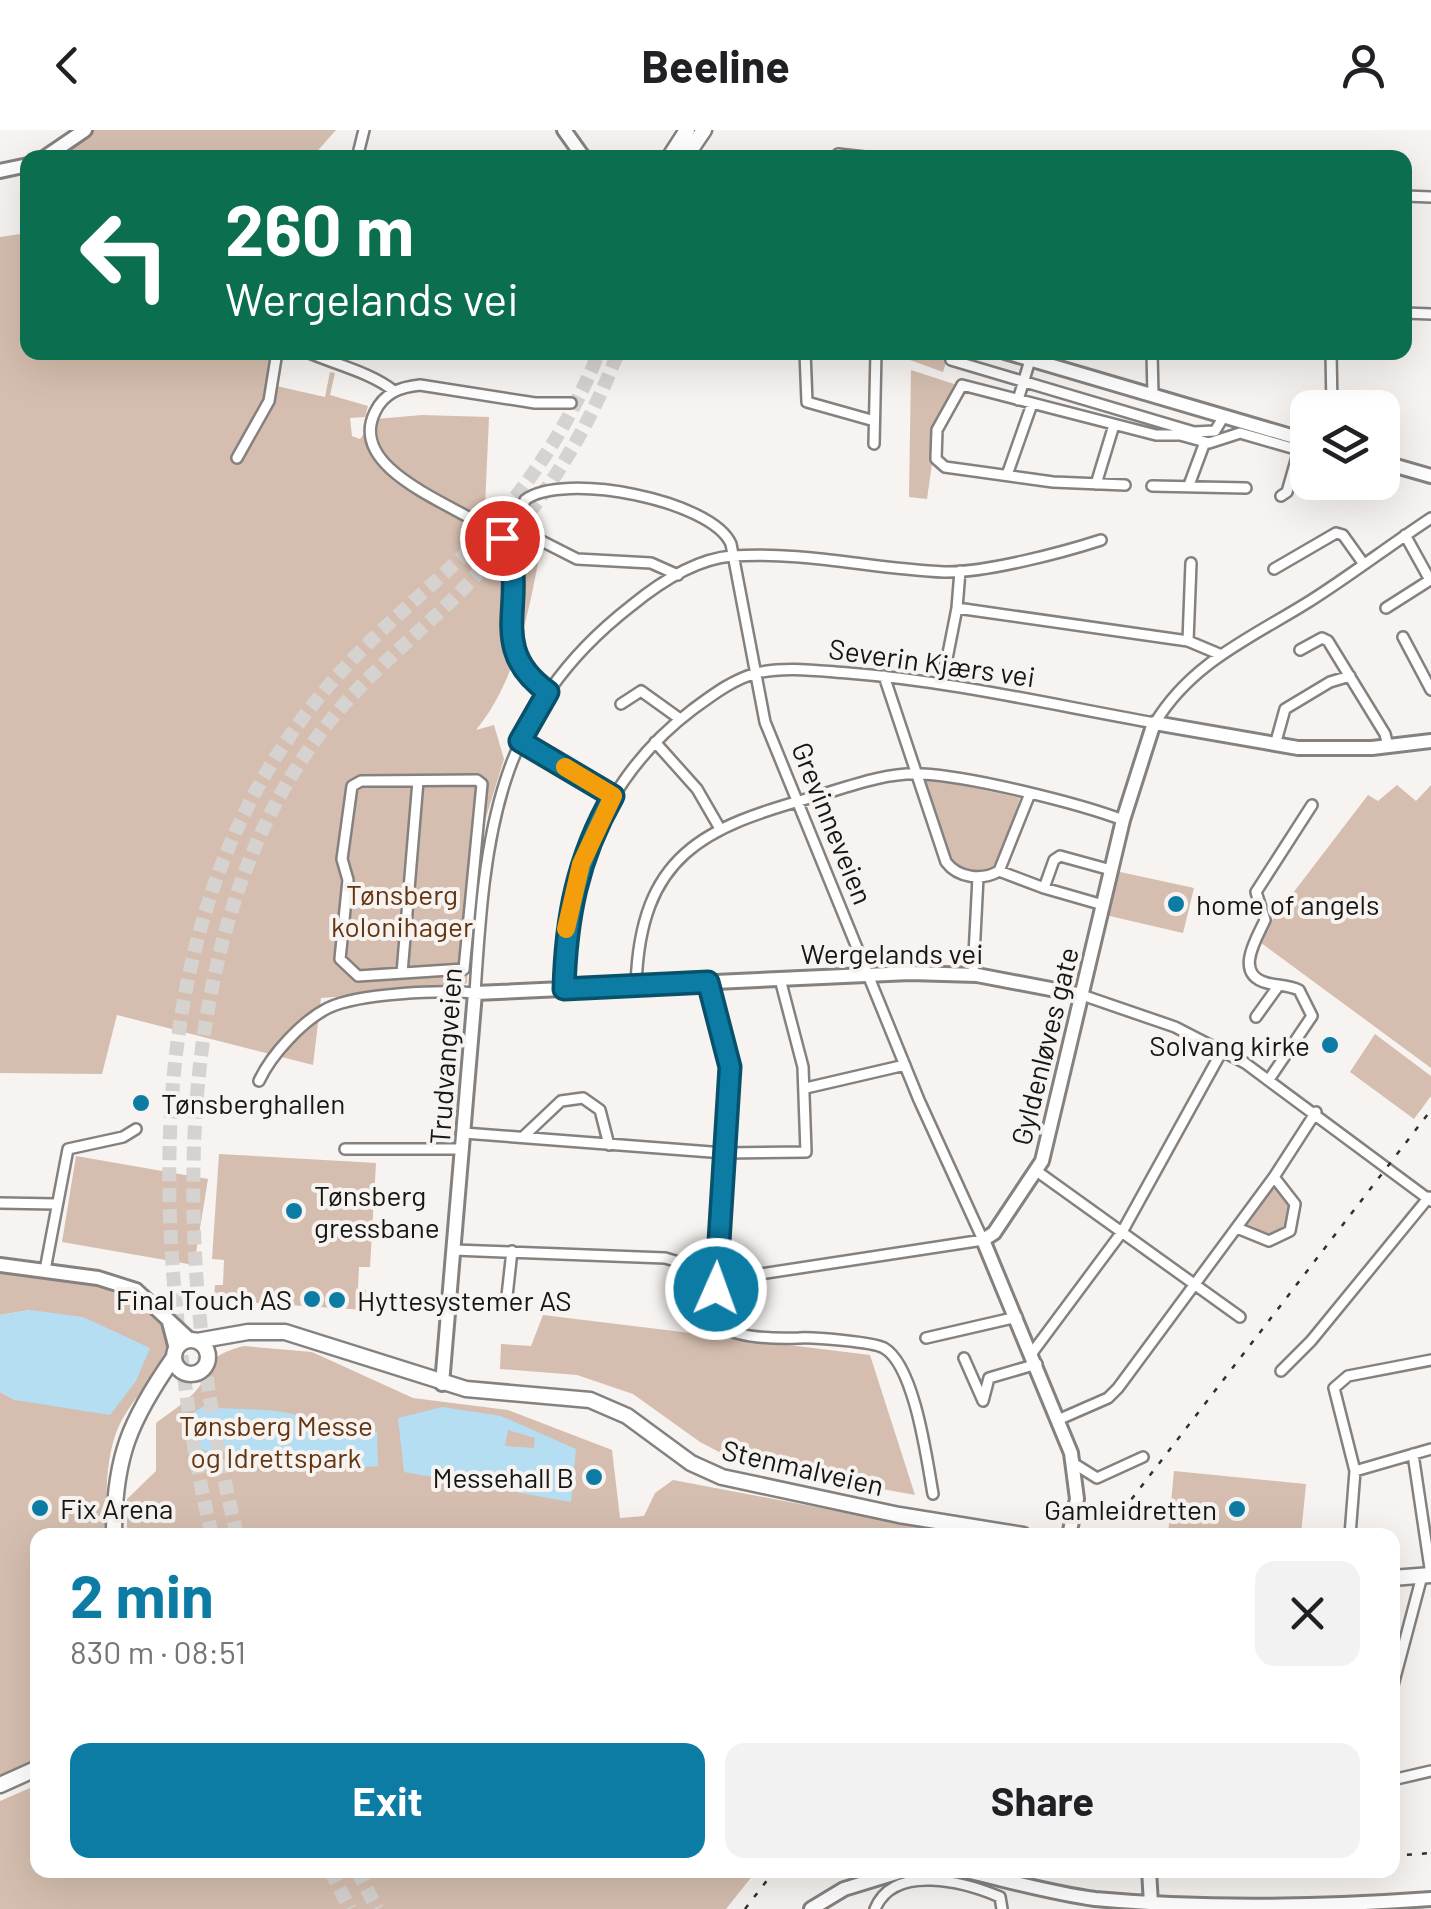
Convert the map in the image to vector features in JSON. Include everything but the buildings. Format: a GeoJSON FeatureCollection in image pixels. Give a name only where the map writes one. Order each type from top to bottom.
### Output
{"type":"FeatureCollection","features":[{"type":"Feature","properties":{"kind":"main road"},"geometry":{"type":"LineString","coordinates":[[56,150],[85,130]]}},
{"type":"Feature","properties":{"kind":"main road"},"geometry":{"type":"LineString","coordinates":[[1030,360],[1290,436]]}},
{"type":"Feature","properties":{"kind":"main road"},"geometry":{"type":"LineString","coordinates":[[1400,467],[1431,476]]}},
{"type":"Feature","properties":{"kind":"main road","name":"Severin Kjærs vei"},"geometry":{"type":"LineString","coordinates":[[1155,724],[1275,745],[1388,746],[1431,741]]}},
{"type":"Feature","properties":{"kind":"main road","name":"Gyldenløves gate"},"geometry":{"type":"LineString","coordinates":[[984,1240],[994,1233],[1038,1172],[1123,820],[1155,724]]}},
{"type":"Feature","properties":{"kind":"main road","name":"Wergelands vei"},"geometry":{"type":"LineString","coordinates":[[476,993],[868,974],[974,975],[1082,995]]}},
{"type":"Feature","properties":{"kind":"main road","name":"Trudvangveien"},"geometry":{"type":"LineString","coordinates":[[442,1384],[476,993]]}},
{"type":"Feature","properties":{"kind":"main road","name":"Grevinneveien"},"geometry":{"type":"LineString","coordinates":[[984,1240],[1060,1419],[1073,1463],[1077,1498],[1071,1528]]}},
{"type":"Feature","properties":{"kind":"main road"},"geometry":{"type":"LineString","coordinates":[[0,1265],[117,1283],[144,1295],[208,1358]]}},
{"type":"Feature","properties":{"kind":"main road"},"geometry":{"type":"LineString","coordinates":[[162,1311],[184,1372]]}},
{"type":"Feature","properties":{"kind":"main road","name":"Stenmalveien"},"geometry":{"type":"LineString","coordinates":[[175,1353],[193,1340],[270,1331],[299,1336],[442,1384],[590,1400],[627,1416],[691,1463],[722,1477],[980,1528]]}},
{"type":"Feature","properties":{"kind":"main road","name":"Stenmalveien"},"geometry":{"type":"LineString","coordinates":[[154,1386],[184,1372],[200,1371],[208,1358],[231,1341],[299,1336]]}},
{"type":"Feature","properties":{"kind":"main road"},"geometry":{"type":"LineString","coordinates":[[115,1528],[123,1444],[175,1353]]}},
{"type":"Feature","properties":{"kind":"main road"},"geometry":{"type":"LineString","coordinates":[[1400,1577],[1428,1575]]}},
{"type":"Feature","properties":{"kind":"main road"},"geometry":{"type":"LineString","coordinates":[[0,1785],[30,1772]]}},
{"type":"Feature","properties":{"kind":"main road"},"geometry":{"type":"LineString","coordinates":[[811,1909],[877,1878]]}},
{"type":"Feature","properties":{"kind":"main road"},"geometry":{"type":"LineString","coordinates":[[995,1878],[1058,1893],[1151,1907],[1431,1899]]}},
{"type":"Feature","properties":{"kind":"main road"},"geometry":{"type":"LineString","coordinates":[[1149,1878],[1151,1907]]}},
{"type":"Feature","properties":{"kind":"street"},"geometry":{"type":"LineString","coordinates":[[237,458],[269,402],[276,360]]}},
{"type":"Feature","properties":{"kind":"street"},"geometry":{"type":"LineString","coordinates":[[321,360],[380,380],[394,391]]}},
{"type":"Feature","properties":{"kind":"street"},"geometry":{"type":"LineString","coordinates":[[804,360],[807,402],[871,420]]}},
{"type":"Feature","properties":{"kind":"street"},"geometry":{"type":"LineString","coordinates":[[874,444],[871,420],[875,360]]}},
{"type":"Feature","properties":{"kind":"street"},"geometry":{"type":"LineString","coordinates":[[951,360],[1024,380],[1206,442],[1240,434],[1300,450],[1287,492],[1281,496]]}},
{"type":"Feature","properties":{"kind":"street"},"geometry":{"type":"LineString","coordinates":[[1018,400],[1030,360]]}},
{"type":"Feature","properties":{"kind":"street"},"geometry":{"type":"LineString","coordinates":[[1152,360],[1152,396]]}},
{"type":"Feature","properties":{"kind":"street"},"geometry":{"type":"LineString","coordinates":[[1332,360],[1332,390]]}},
{"type":"Feature","properties":{"kind":"street"},"geometry":{"type":"LineString","coordinates":[[548,692],[525,673],[512,648],[512,562],[502,538],[479,519],[383,467],[370,441],[370,427],[376,409],[394,391],[420,385],[535,402],[571,402]]}},
{"type":"Feature","properties":{"kind":"street"},"geometry":{"type":"LineString","coordinates":[[1125,485],[945,467],[936,459],[938,430],[956,389],[962,385],[1156,435],[1212,433],[1224,416]]}},
{"type":"Feature","properties":{"kind":"street"},"geometry":{"type":"LineString","coordinates":[[1006,475],[1032,404]]}},
{"type":"Feature","properties":{"kind":"street"},"geometry":{"type":"LineString","coordinates":[[1096,484],[1114,425]]}},
{"type":"Feature","properties":{"kind":"street"},"geometry":{"type":"LineString","coordinates":[[1189,484],[1206,442]]}},
{"type":"Feature","properties":{"kind":"street"},"geometry":{"type":"LineString","coordinates":[[1152,486],[1246,488]]}},
{"type":"Feature","properties":{"kind":"street"},"geometry":{"type":"LineString","coordinates":[[502,538],[515,529],[520,510],[534,494],[571,487],[637,496],[686,513],[725,532],[734,556]]}},
{"type":"Feature","properties":{"kind":"street","name":"Gyldenløves gate"},"geometry":{"type":"LineString","coordinates":[[1155,724],[1189,676],[1431,518]]}},
{"type":"Feature","properties":{"kind":"street"},"geometry":{"type":"LineString","coordinates":[[502,538],[516,528],[576,559],[651,562],[678,575]]}},
{"type":"Feature","properties":{"kind":"street"},"geometry":{"type":"LineString","coordinates":[[1274,569],[1336,533],[1343,535],[1363,563]]}},
{"type":"Feature","properties":{"kind":"street"},"geometry":{"type":"LineString","coordinates":[[1386,608],[1430,580],[1405,535]]}},
{"type":"Feature","properties":{"kind":"street","name":"Trudvangveien"},"geometry":{"type":"LineString","coordinates":[[476,993],[490,827],[520,741],[548,692],[618,615],[678,575],[734,556],[812,556],[960,571],[1100,540]]}},
{"type":"Feature","properties":{"kind":"street","name":"Grevinneveien"},"geometry":{"type":"LineString","coordinates":[[734,556],[765,722],[905,1064],[984,1240]]}},
{"type":"Feature","properties":{"kind":"street"},"geometry":{"type":"LineString","coordinates":[[1188,641],[1191,563]]}},
{"type":"Feature","properties":{"kind":"street"},"geometry":{"type":"LineString","coordinates":[[942,684],[958,608],[960,571]]}},
{"type":"Feature","properties":{"kind":"street"},"geometry":{"type":"LineString","coordinates":[[958,608],[1188,641],[1219,654]]}},
{"type":"Feature","properties":{"kind":"street"},"geometry":{"type":"LineString","coordinates":[[1404,637],[1431,690]]}},
{"type":"Feature","properties":{"kind":"street"},"geometry":{"type":"LineString","coordinates":[[1300,650],[1326,639],[1385,734],[1388,746]]}},
{"type":"Feature","properties":{"kind":"street","name":"Severin Kjærs vei"},"geometry":{"type":"LineString","coordinates":[[564,989],[565,938],[573,892],[594,830],[613,796],[655,742],[680,719],[754,674],[829,671],[884,676],[1155,724]]}},
{"type":"Feature","properties":{"kind":"street"},"geometry":{"type":"LineString","coordinates":[[884,676],[948,867],[962,875],[999,872],[1103,905]]}},
{"type":"Feature","properties":{"kind":"street"},"geometry":{"type":"LineString","coordinates":[[1275,745],[1285,710],[1330,682],[1350,676]]}},
{"type":"Feature","properties":{"kind":"street"},"geometry":{"type":"LineString","coordinates":[[621,704],[642,691],[680,719]]}},
{"type":"Feature","properties":{"kind":"street"},"geometry":{"type":"LineString","coordinates":[[520,741],[613,796]]}},
{"type":"Feature","properties":{"kind":"street"},"geometry":{"type":"LineString","coordinates":[[655,742],[698,790],[719,827]]}},
{"type":"Feature","properties":{"kind":"street"},"geometry":{"type":"LineString","coordinates":[[636,986],[637,947],[657,888],[688,851],[719,827],[796,801],[918,774],[1123,820]]}},
{"type":"Feature","properties":{"kind":"street"},"geometry":{"type":"LineString","coordinates":[[402,974],[418,781]]}},
{"type":"Feature","properties":{"kind":"street"},"geometry":{"type":"LineString","coordinates":[[418,781],[480,781],[482,807],[466,968],[358,976],[340,959],[348,880],[342,859],[354,783],[418,781]]}},
{"type":"Feature","properties":{"kind":"street"},"geometry":{"type":"LineString","coordinates":[[999,872],[1028,796]]}},
{"type":"Feature","properties":{"kind":"street"},"geometry":{"type":"LineString","coordinates":[[1270,1078],[1312,1016],[1299,990],[1260,981],[1251,968],[1250,948],[1265,920],[1256,892],[1312,804]]}},
{"type":"Feature","properties":{"kind":"street"},"geometry":{"type":"LineString","coordinates":[[1044,888],[1054,860],[1060,856],[1111,870]]}},
{"type":"Feature","properties":{"kind":"street"},"geometry":{"type":"LineString","coordinates":[[974,975],[978,876]]}},
{"type":"Feature","properties":{"kind":"street"},"geometry":{"type":"LineString","coordinates":[[464,1133],[724,1154],[802,1153],[808,1148],[806,1088],[780,979]]}},
{"type":"Feature","properties":{"kind":"street"},"geometry":{"type":"LineString","coordinates":[[708,982],[730,1067],[714,1321],[718,1328],[780,1339],[873,1345],[892,1355],[920,1423],[933,1494]]}},
{"type":"Feature","properties":{"kind":"street"},"geometry":{"type":"LineString","coordinates":[[1256,1017],[1279,984]]}},
{"type":"Feature","properties":{"kind":"street"},"geometry":{"type":"LineString","coordinates":[[259,1081],[270,1060],[326,1010],[348,1001],[476,993]]}},
{"type":"Feature","properties":{"kind":"street","name":"Wergelands vei"},"geometry":{"type":"LineString","coordinates":[[1082,995],[1154,1018],[1270,1078],[1430,1200]]}},
{"type":"Feature","properties":{"kind":"street"},"geometry":{"type":"LineString","coordinates":[[964,1358],[970,1380],[983,1400],[989,1378],[1034,1359],[1122,1232],[1222,1050]]}},
{"type":"Feature","properties":{"kind":"street"},"geometry":{"type":"LineString","coordinates":[[806,1088],[905,1064]]}},
{"type":"Feature","properties":{"kind":"street"},"geometry":{"type":"LineString","coordinates":[[525,1135],[562,1101],[583,1098],[600,1110],[609,1145]]}},
{"type":"Feature","properties":{"kind":"street"},"geometry":{"type":"LineString","coordinates":[[1060,1419],[1112,1396],[1274,1178],[1316,1112]]}},
{"type":"Feature","properties":{"kind":"street"},"geometry":{"type":"LineString","coordinates":[[45,1270],[68,1150],[123,1137],[136,1129]]}},
{"type":"Feature","properties":{"kind":"street"},"geometry":{"type":"LineString","coordinates":[[345,1150],[463,1149]]}},
{"type":"Feature","properties":{"kind":"street"},"geometry":{"type":"LineString","coordinates":[[1038,1172],[1240,1317]]}},
{"type":"Feature","properties":{"kind":"street"},"geometry":{"type":"LineString","coordinates":[[1237,1228],[1270,1241],[1290,1230],[1296,1204],[1274,1178]]}},
{"type":"Feature","properties":{"kind":"street"},"geometry":{"type":"LineString","coordinates":[[1281,1370],[1311,1341],[1430,1200]]}},
{"type":"Feature","properties":{"kind":"street"},"geometry":{"type":"LineString","coordinates":[[0,1204],[56,1204]]}},
{"type":"Feature","properties":{"kind":"street"},"geometry":{"type":"LineString","coordinates":[[454,1250],[665,1258],[716,1274],[746,1277],[984,1240]]}},
{"type":"Feature","properties":{"kind":"street"},"geometry":{"type":"LineString","coordinates":[[450,1304],[506,1305],[512,1251]]}},
{"type":"Feature","properties":{"kind":"street"},"geometry":{"type":"LineString","coordinates":[[926,1338],[1017,1317]]}},
{"type":"Feature","properties":{"kind":"street"},"geometry":{"type":"LineString","coordinates":[[1351,1528],[1355,1471],[1334,1393],[1336,1382],[1431,1360]]}},
{"type":"Feature","properties":{"kind":"street"},"geometry":{"type":"LineString","coordinates":[[1355,1471],[1431,1449]]}},
{"type":"Feature","properties":{"kind":"street"},"geometry":{"type":"LineString","coordinates":[[1400,1665],[1428,1575],[1426,1510],[1413,1454]]}},
{"type":"Feature","properties":{"kind":"street"},"geometry":{"type":"LineString","coordinates":[[1073,1463],[1097,1478],[1143,1457]]}},
{"type":"Feature","properties":{"kind":"street"},"geometry":{"type":"LineString","coordinates":[[1400,1778],[1431,1770]]}},
{"type":"Feature","properties":{"kind":"street"},"geometry":{"type":"LineString","coordinates":[[876,1909],[884,1892],[936,1880],[1000,1897],[1002,1909]]}},
{"type":"Feature","properties":{"kind":"green space"},"geometry":{"type":"Polygon","coordinates":[[[90,130],[336,130],[318,150],[66,150],[90,130]]]}},
{"type":"Feature","properties":{"kind":"green space","name":"Tønsberg kolonihager"},"geometry":{"type":"Polygon","coordinates":[[[20,234],[20,360],[271,360],[262,402],[271,408],[272,385],[325,397],[330,372],[335,373],[330,395],[368,406],[365,417],[350,418],[352,436],[360,439],[376,419],[422,415],[489,417],[484,529],[544,532],[522,636],[503,686],[476,730],[494,725],[504,759],[479,840],[467,983],[456,988],[321,998],[313,1065],[117,1015],[102,1074],[0,1073],[0,237],[20,234]]]}},
{"type":"Feature","properties":{"kind":"green space"},"geometry":{"type":"Polygon","coordinates":[[[910,360],[947,360],[943,372],[910,360]]]}},
{"type":"Feature","properties":{"kind":"green space"},"geometry":{"type":"Polygon","coordinates":[[[911,370],[954,384],[938,421],[927,499],[909,497],[911,370]]]}},
{"type":"Feature","properties":{"kind":"green space"},"geometry":{"type":"Polygon","coordinates":[[[929,778],[1020,798],[997,868],[974,873],[951,864],[925,785],[929,778]]]}},
{"type":"Feature","properties":{"kind":"green space"},"geometry":{"type":"Polygon","coordinates":[[[1397,785],[1416,801],[1431,785],[1431,1068],[1257,940],[1368,795],[1378,801],[1397,785]]]}},
{"type":"Feature","properties":{"kind":"green space"},"geometry":{"type":"Polygon","coordinates":[[[1111,870],[1194,888],[1183,933],[1101,914],[1111,870]]]}},
{"type":"Feature","properties":{"kind":"green space"},"geometry":{"type":"Polygon","coordinates":[[[1375,1034],[1431,1076],[1431,1096],[1414,1119],[1350,1072],[1375,1034]]]}},
{"type":"Feature","properties":{"kind":"green space","name":"Tønsberg gressbane"},"geometry":{"type":"Polygon","coordinates":[[[219,1154],[376,1163],[370,1267],[359,1267],[358,1288],[366,1290],[365,1310],[214,1300],[215,1285],[223,1285],[224,1260],[212,1259],[219,1154]]]}},
{"type":"Feature","properties":{"kind":"green space"},"geometry":{"type":"Polygon","coordinates":[[[76,1156],[208,1179],[194,1265],[62,1242],[76,1156]]]}},
{"type":"Feature","properties":{"kind":"green space"},"geometry":{"type":"Polygon","coordinates":[[[1276,1184],[1294,1204],[1288,1230],[1269,1238],[1247,1228],[1246,1223],[1276,1184]]]}},
{"type":"Feature","properties":{"kind":"green space"},"geometry":{"type":"Polygon","coordinates":[[[0,1272],[89,1281],[132,1295],[149,1307],[162,1323],[168,1345],[115,1436],[108,1472],[107,1528],[30,1528],[30,1766],[0,1780],[0,1392],[15,1400],[30,1310],[0,1315],[0,1272]]]}},
{"type":"Feature","properties":{"kind":"green space"},"geometry":{"type":"Polygon","coordinates":[[[543,1315],[870,1355],[915,1495],[740,1463],[700,1442],[633,1394],[577,1375],[500,1369],[501,1344],[531,1346],[543,1315]]]}},
{"type":"Feature","properties":{"kind":"green space","name":"Tønsberg Messe og Idrettspark"},"geometry":{"type":"Polygon","coordinates":[[[244,1346],[312,1352],[413,1398],[508,1410],[612,1450],[620,1518],[644,1516],[655,1493],[673,1480],[928,1528],[127,1528],[127,1499],[156,1471],[156,1423],[194,1393],[214,1360],[244,1346]]]}},
{"type":"Feature","properties":{"kind":"green space","name":"Gamleidretten"},"geometry":{"type":"Polygon","coordinates":[[[1174,1471],[1306,1484],[1302,1528],[1169,1528],[1174,1471]]]}},
{"type":"Feature","properties":{"kind":"green space"},"geometry":{"type":"Polygon","coordinates":[[[30,1788],[30,1878],[751,1878],[726,1909],[0,1909],[0,1801],[30,1788]]]}},
{"type":"Feature","properties":{"kind":"water"},"geometry":{"type":"Polygon","coordinates":[[[30,1310],[83,1317],[150,1348],[136,1381],[110,1415],[15,1400],[0,1392],[0,1315],[30,1310]]]}},
{"type":"Feature","properties":{"kind":"water"},"geometry":{"type":"Polygon","coordinates":[[[204,1406],[281,1412],[296,1415],[320,1429],[345,1429],[351,1423],[366,1421],[368,1431],[377,1432],[378,1466],[356,1468],[192,1449],[186,1439],[195,1429],[188,1416],[204,1406]]]}},
{"type":"Feature","properties":{"kind":"water"},"geometry":{"type":"Polygon","coordinates":[[[442,1407],[501,1416],[576,1449],[571,1502],[404,1472],[398,1418],[442,1407]],[[508,1430],[505,1446],[534,1448],[535,1438],[508,1430]]]}},
{"type":"Feature","properties":{"kind":"tunnel"},"geometry":{"type":"LineString","coordinates":[[211,1528],[196,1457],[178,1326],[169,1155],[174,1070],[186,987],[207,906],[237,828],[278,754],[346,666],[466,553],[507,508],[559,434],[596,360]]}},
{"type":"Feature","properties":{"kind":"tunnel"},"geometry":{"type":"LineString","coordinates":[[236,1528],[200,1325],[194,1213],[197,1100],[212,990],[240,885],[284,788],[346,702],[461,591],[532,509],[589,418],[615,360]]}},
{"type":"Feature","properties":{"kind":"tunnel"},"geometry":{"type":"LineString","coordinates":[[334,1878],[350,1909]]}},
{"type":"Feature","properties":{"kind":"tunnel"},"geometry":{"type":"LineString","coordinates":[[361,1878],[377,1909]]}},
{"type":"Feature","properties":{"kind":"railway"},"geometry":{"type":"LineString","coordinates":[[1109,1528],[1431,1110]]}},
{"type":"Feature","properties":{"kind":"railway"},"geometry":{"type":"LineString","coordinates":[[1400,1855],[1431,1853]]}},
{"type":"Feature","properties":{"kind":"railway"},"geometry":{"type":"LineString","coordinates":[[745,1909],[769,1878]]}},
{"type":"Feature","properties":{"kind":"slow traffic"},"geometry":{"type":"LineString","coordinates":[[565,767],[613,796],[581,864],[566,929]]}},
{"type":"Feature","properties":{"kind":"place","name":"home of angels"},"geometry":{"type":"Point","coordinates":[1176,904]}},
{"type":"Feature","properties":{"kind":"place","name":"Solvang kirke"},"geometry":{"type":"Point","coordinates":[1330,1045]}},
{"type":"Feature","properties":{"kind":"place","name":"Tønsberghallen"},"geometry":{"type":"Point","coordinates":[141,1103]}},
{"type":"Feature","properties":{"kind":"place","name":"Tønsberg gressbane"},"geometry":{"type":"Point","coordinates":[294,1211]}},
{"type":"Feature","properties":{"kind":"place","name":"Final Touch AS"},"geometry":{"type":"Point","coordinates":[312,1299]}},
{"type":"Feature","properties":{"kind":"place","name":"Hyttesystemer AS"},"geometry":{"type":"Point","coordinates":[337,1300]}},
{"type":"Feature","properties":{"kind":"place","name":"Messehall B"},"geometry":{"type":"Point","coordinates":[594,1477]}},
{"type":"Feature","properties":{"kind":"place","name":"Fix Arena"},"geometry":{"type":"Point","coordinates":[40,1508]}},
{"type":"Feature","properties":{"kind":"place","name":"Gamleidretten"},"geometry":{"type":"Point","coordinates":[1237,1509]}},
{"type":"Feature","properties":{"kind":"route"},"geometry":{"type":"LineString","coordinates":[[502,538],[512,562],[512,648],[525,673],[548,692],[520,741],[613,796],[594,830],[573,892],[565,938],[564,989],[708,982],[730,1067],[716,1289]]}}]}
